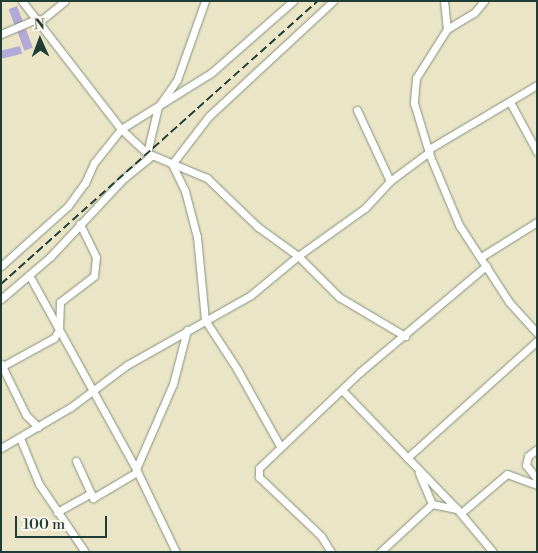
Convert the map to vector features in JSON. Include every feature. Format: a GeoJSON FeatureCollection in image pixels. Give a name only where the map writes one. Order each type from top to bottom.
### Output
{"type":"FeatureCollection","features":[{"type":"Feature","properties":{"kind":"street"},"geometry":{"type":"LineString","coordinates":[[22,1],[121,129],[149,154],[206,178],[258,227],[298,256],[339,297],[405,336]]}},
{"type":"Feature","properties":{"kind":"street"},"geometry":{"type":"LineString","coordinates":[[1,34],[38,21],[65,1]]}},
{"type":"Feature","properties":{"kind":"street"},"geometry":{"type":"LineString","coordinates":[[1,299],[29,275],[149,154],[158,108],[177,80],[205,1]]}},
{"type":"Feature","properties":{"kind":"street"},"geometry":{"type":"LineString","coordinates":[[1,266],[68,206],[85,183],[94,163],[121,129],[158,108],[211,73],[293,1]]}},
{"type":"Feature","properties":{"kind":"street"},"geometry":{"type":"LineString","coordinates":[[172,164],[209,116],[333,1]]}},
{"type":"Feature","properties":{"kind":"street"},"geometry":{"type":"LineString","coordinates":[[444,1],[447,29]]}},
{"type":"Feature","properties":{"kind":"street"},"geometry":{"type":"LineString","coordinates":[[484,1],[474,13],[447,29],[413,87],[414,103],[429,151],[460,224],[509,302],[537,333]]}},
{"type":"Feature","properties":{"kind":"street"},"geometry":{"type":"LineString","coordinates":[[1,448],[38,427],[127,365],[251,294],[298,256],[365,208],[390,181],[429,151],[537,85]]}},
{"type":"Feature","properties":{"kind":"street"},"geometry":{"type":"LineString","coordinates":[[510,102],[537,152]]}},
{"type":"Feature","properties":{"kind":"street"},"geometry":{"type":"LineString","coordinates":[[357,110],[390,181]]}},
{"type":"Feature","properties":{"kind":"street"},"geometry":{"type":"LineString","coordinates":[[172,164],[185,191],[197,237],[205,320],[237,369],[280,446]]}},
{"type":"Feature","properties":{"kind":"street"},"geometry":{"type":"LineString","coordinates":[[481,257],[537,222]]}},
{"type":"Feature","properties":{"kind":"street"},"geometry":{"type":"LineString","coordinates":[[38,427],[26,415],[2,366],[48,342],[59,330],[60,302],[88,284],[96,271],[96,258],[80,224]]}},
{"type":"Feature","properties":{"kind":"street"},"geometry":{"type":"LineString","coordinates":[[1,259],[11,259]]}},
{"type":"Feature","properties":{"kind":"street"},"geometry":{"type":"LineString","coordinates":[[332,550],[259,477],[259,468],[280,446],[342,390],[486,266]]}},
{"type":"Feature","properties":{"kind":"street"},"geometry":{"type":"LineString","coordinates":[[29,275],[136,470],[176,552]]}},
{"type":"Feature","properties":{"kind":"street"},"geometry":{"type":"LineString","coordinates":[[76,461],[94,498],[105,494],[136,470],[173,384],[187,330]]}},
{"type":"Feature","properties":{"kind":"street"},"geometry":{"type":"LineString","coordinates":[[407,458],[537,341]]}},
{"type":"Feature","properties":{"kind":"street"},"geometry":{"type":"LineString","coordinates":[[342,390],[459,511],[493,552]]}},
{"type":"Feature","properties":{"kind":"street"},"geometry":{"type":"LineString","coordinates":[[20,438],[39,484],[84,551]]}},
{"type":"Feature","properties":{"kind":"street"},"geometry":{"type":"LineString","coordinates":[[537,449],[528,456],[526,465],[537,479]]}},
{"type":"Feature","properties":{"kind":"street"},"geometry":{"type":"LineString","coordinates":[[417,468],[432,504]]}},
{"type":"Feature","properties":{"kind":"street"},"geometry":{"type":"LineString","coordinates":[[459,511],[507,474],[537,485]]}},
{"type":"Feature","properties":{"kind":"street"},"geometry":{"type":"LineString","coordinates":[[57,512],[91,493]]}},
{"type":"Feature","properties":{"kind":"street"},"geometry":{"type":"LineString","coordinates":[[432,504],[459,511]]}},
{"type":"Feature","properties":{"kind":"street"},"geometry":{"type":"LineString","coordinates":[[380,552],[432,504]]}},
{"type":"Feature","properties":{"kind":"building"},"geometry":{"type":"Polygon","coordinates":[[[17,6],[24,24],[15,27],[9,9],[17,6]]]}},
{"type":"Feature","properties":{"kind":"building"},"geometry":{"type":"Polygon","coordinates":[[[26,29],[33,48],[24,51],[18,32],[26,29]]]}},
{"type":"Feature","properties":{"kind":"building"},"geometry":{"type":"Polygon","coordinates":[[[20,46],[22,54],[3,59],[1,51],[20,46]]]}},
{"type":"Feature","properties":{"kind":"railway"},"geometry":{"type":"LineString","coordinates":[[1,284],[317,1]]}}]}
